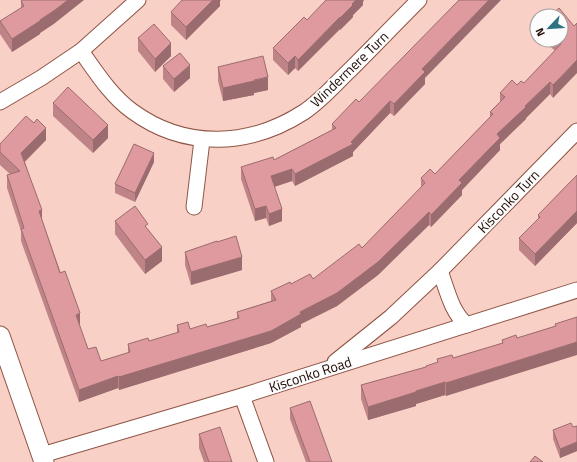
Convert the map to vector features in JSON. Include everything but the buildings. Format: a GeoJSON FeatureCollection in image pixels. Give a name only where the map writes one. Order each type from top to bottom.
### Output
{"type":"FeatureCollection","features":[{"type":"Feature","properties":{"kind":"street"},"geometry":{"type":"LineString","coordinates":[[0,102],[41,78],[81,51],[138,0]]}},
{"type":"Feature","properties":{"kind":"street","name":"Windermere Turn"},"geometry":{"type":"LineString","coordinates":[[81,51],[113,94],[131,111],[151,123],[177,134],[202,140],[244,138],[285,123],[305,111],[327,93],[419,0]]}},
{"type":"Feature","properties":{"kind":"street","name":"Kisconko Turn"},"geometry":{"type":"LineString","coordinates":[[328,368],[391,317],[440,271],[577,131]]}},
{"type":"Feature","properties":{"kind":"street"},"geometry":{"type":"LineString","coordinates":[[194,206],[202,140]]}},
{"type":"Feature","properties":{"kind":"street"},"geometry":{"type":"LineString","coordinates":[[440,271],[454,309],[460,320],[466,325]]}},
{"type":"Feature","properties":{"kind":"street","name":"Kisconko Road"},"geometry":{"type":"LineString","coordinates":[[43,459],[577,290]]}},
{"type":"Feature","properties":{"kind":"street"},"geometry":{"type":"LineString","coordinates":[[0,336],[43,459]]}},
{"type":"Feature","properties":{"kind":"street"},"geometry":{"type":"LineString","coordinates":[[242,396],[266,462]]}}]}
